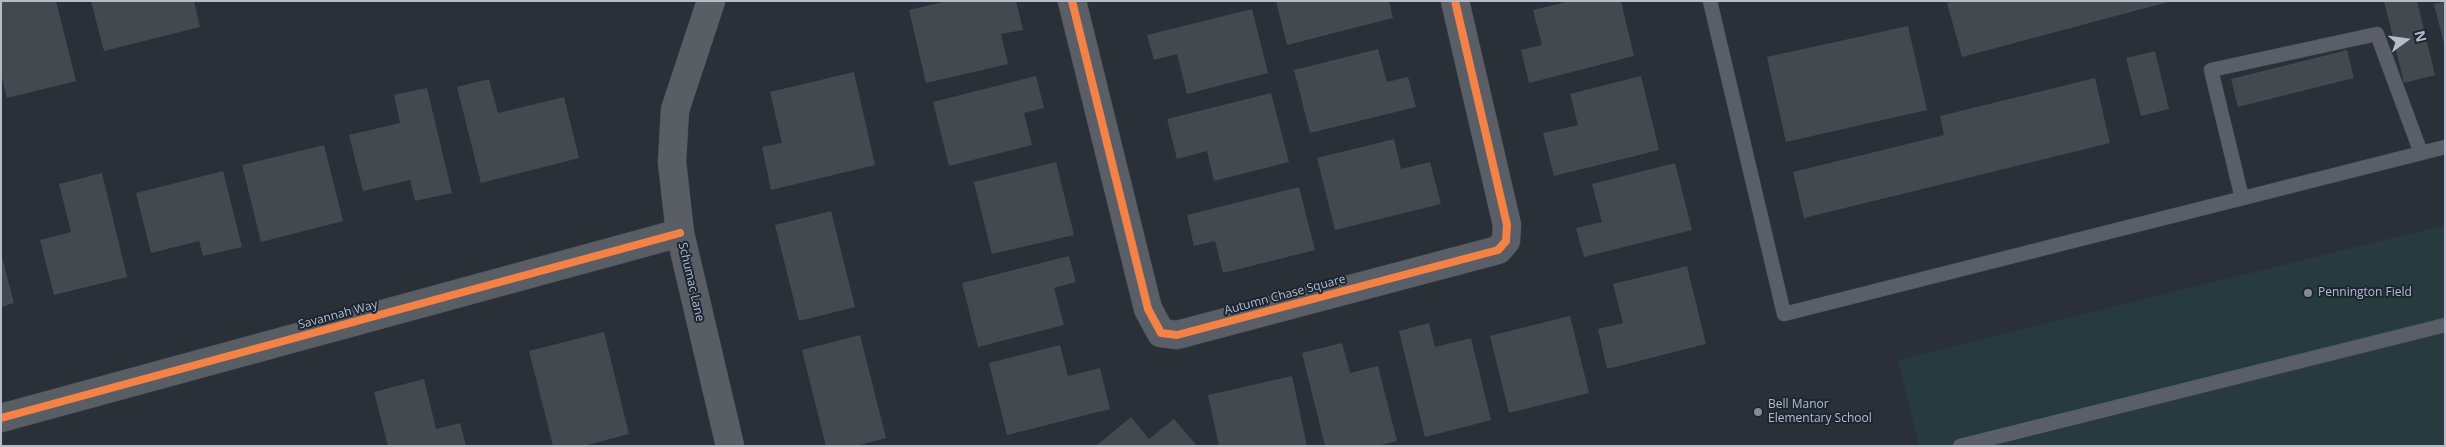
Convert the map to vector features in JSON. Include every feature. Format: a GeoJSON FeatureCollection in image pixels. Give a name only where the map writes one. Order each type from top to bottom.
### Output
{"type":"FeatureCollection","features":[{"type":"Feature","properties":{"kind":"street","name":"Schumac Lane"},"geometry":{"type":"LineString","coordinates":[[711,1],[675,110],[672,162],[680,233],[730,446]]}},
{"type":"Feature","properties":{"kind":"street","name":"Autumn Chase Square"},"geometry":{"type":"LineString","coordinates":[[1072,1],[1148,308],[1161,333],[1177,335],[1498,250],[1506,241],[1507,225],[1455,1]]}},
{"type":"Feature","properties":{"kind":"street","name":"Savannah Way"},"geometry":{"type":"LineString","coordinates":[[1,418],[680,233]]}},
{"type":"Feature","properties":{"kind":"lane"},"geometry":{"type":"LineString","coordinates":[[1710,1],[1784,314],[2445,147]]}},
{"type":"Feature","properties":{"kind":"lane"},"geometry":{"type":"LineString","coordinates":[[2242,198],[2211,70],[2378,34],[2421,153]]}},
{"type":"Feature","properties":{"kind":"lane"},"geometry":{"type":"LineString","coordinates":[[1960,446],[2445,325]]}},
{"type":"Feature","properties":{"kind":"green space","name":"Pennington Field"},"geometry":{"type":"Polygon","coordinates":[[[2445,225],[2445,446],[1919,446],[1898,360],[2445,225]]]}},
{"type":"Feature","properties":{"kind":"building"},"geometry":{"type":"Polygon","coordinates":[[[1,1],[56,1],[76,81],[7,98],[1,74],[1,1]]]}},
{"type":"Feature","properties":{"kind":"building"},"geometry":{"type":"Polygon","coordinates":[[[91,1],[194,1],[200,27],[104,51],[91,1]]]}},
{"type":"Feature","properties":{"kind":"building"},"geometry":{"type":"Polygon","coordinates":[[[947,1],[1016,1],[1023,30],[1001,34],[1008,64],[926,83],[909,10],[947,1]]]}},
{"type":"Feature","properties":{"kind":"building"},"geometry":{"type":"Polygon","coordinates":[[[1276,1],[1389,1],[1393,18],[1287,45],[1276,1]]]}},
{"type":"Feature","properties":{"kind":"building"},"geometry":{"type":"Polygon","coordinates":[[[1570,1],[1621,1],[1634,56],[1529,83],[1521,50],[1542,45],[1533,10],[1570,1]]]}},
{"type":"Feature","properties":{"kind":"building"},"geometry":{"type":"Polygon","coordinates":[[[1955,1],[2168,2],[1962,57],[1947,3],[1955,1]]]}},
{"type":"Feature","properties":{"kind":"building"},"geometry":{"type":"Polygon","coordinates":[[[2384,1],[2417,1],[2435,75],[2404,83],[2384,1]]]}},
{"type":"Feature","properties":{"kind":"building"},"geometry":{"type":"Polygon","coordinates":[[[2445,2],[2445,44],[2444,44],[2434,4],[2445,2]]]}},
{"type":"Feature","properties":{"kind":"building"},"geometry":{"type":"Polygon","coordinates":[[[1252,9],[1268,73],[1187,94],[1177,54],[1154,60],[1147,35],[1252,9]]]}},
{"type":"Feature","properties":{"kind":"building"},"geometry":{"type":"Polygon","coordinates":[[[1908,26],[1927,110],[1786,142],[1767,57],[1908,26]]]}},
{"type":"Feature","properties":{"kind":"building"},"geometry":{"type":"Polygon","coordinates":[[[1378,49],[1387,82],[1408,77],[1416,107],[1310,133],[1294,70],[1378,49]]]}},
{"type":"Feature","properties":{"kind":"building"},"geometry":{"type":"Polygon","coordinates":[[[2347,50],[2354,78],[2238,107],[2231,79],[2347,50]]]}},
{"type":"Feature","properties":{"kind":"building"},"geometry":{"type":"Polygon","coordinates":[[[2155,51],[2169,109],[2141,116],[2126,58],[2155,51]]]}},
{"type":"Feature","properties":{"kind":"building"},"geometry":{"type":"Polygon","coordinates":[[[854,72],[875,165],[771,190],[762,147],[782,143],[770,92],[854,72]]]}},
{"type":"Feature","properties":{"kind":"building"},"geometry":{"type":"Polygon","coordinates":[[[1036,76],[1044,108],[1024,113],[1032,145],[949,166],[933,102],[1036,76]]]}},
{"type":"Feature","properties":{"kind":"building"},"geometry":{"type":"Polygon","coordinates":[[[1641,76],[1659,150],[1554,176],[1543,133],[1578,125],[1570,94],[1641,76]]]}},
{"type":"Feature","properties":{"kind":"building"},"geometry":{"type":"Polygon","coordinates":[[[2095,78],[2110,143],[1804,218],[1793,172],[1944,135],[1940,116],[2095,78]]]}},
{"type":"Feature","properties":{"kind":"building"},"geometry":{"type":"Polygon","coordinates":[[[489,79],[498,113],[564,97],[579,158],[481,183],[457,87],[489,79]]]}},
{"type":"Feature","properties":{"kind":"building"},"geometry":{"type":"Polygon","coordinates":[[[427,88],[452,193],[415,201],[410,180],[363,191],[349,135],[400,123],[394,95],[427,88]]]}},
{"type":"Feature","properties":{"kind":"building"},"geometry":{"type":"Polygon","coordinates":[[[1271,93],[1289,162],[1214,181],[1207,151],[1177,159],[1167,119],[1271,93]]]}},
{"type":"Feature","properties":{"kind":"building"},"geometry":{"type":"Polygon","coordinates":[[[1394,139],[1401,169],[1430,162],[1441,204],[1335,230],[1317,158],[1394,139]]]}},
{"type":"Feature","properties":{"kind":"building"},"geometry":{"type":"Polygon","coordinates":[[[324,145],[343,221],[261,242],[242,165],[324,145]]]}},
{"type":"Feature","properties":{"kind":"building"},"geometry":{"type":"Polygon","coordinates":[[[1056,162],[1074,235],[992,254],[974,182],[1056,162]]]}},
{"type":"Feature","properties":{"kind":"building"},"geometry":{"type":"Polygon","coordinates":[[[1675,163],[1692,230],[1584,257],[1576,228],[1602,222],[1592,184],[1675,163]]]}},
{"type":"Feature","properties":{"kind":"building"},"geometry":{"type":"Polygon","coordinates":[[[223,171],[242,247],[203,256],[199,241],[151,253],[136,193],[223,171]]]}},
{"type":"Feature","properties":{"kind":"building"},"geometry":{"type":"Polygon","coordinates":[[[102,173],[127,277],[54,295],[40,240],[71,232],[59,184],[102,173]]]}},
{"type":"Feature","properties":{"kind":"building"},"geometry":{"type":"Polygon","coordinates":[[[1299,187],[1315,250],[1223,273],[1215,241],[1194,246],[1187,215],[1299,187]]]}},
{"type":"Feature","properties":{"kind":"building"},"geometry":{"type":"Polygon","coordinates":[[[831,211],[855,307],[799,321],[775,225],[831,211]]]}},
{"type":"Feature","properties":{"kind":"building"},"geometry":{"type":"Polygon","coordinates":[[[1,254],[14,303],[1,307],[1,254]]]}},
{"type":"Feature","properties":{"kind":"building"},"geometry":{"type":"Polygon","coordinates":[[[1069,256],[1076,282],[1054,288],[1064,325],[978,347],[962,283],[1069,256]]]}},
{"type":"Feature","properties":{"kind":"building"},"geometry":{"type":"Polygon","coordinates":[[[1687,266],[1706,344],[1607,369],[1598,329],[1623,323],[1613,284],[1687,266]]]}},
{"type":"Feature","properties":{"kind":"building"},"geometry":{"type":"Polygon","coordinates":[[[1570,316],[1589,393],[1509,413],[1490,336],[1570,316]]]}},
{"type":"Feature","properties":{"kind":"building"},"geometry":{"type":"Polygon","coordinates":[[[1429,323],[1435,347],[1471,338],[1491,420],[1425,437],[1399,331],[1429,323]]]}},
{"type":"Feature","properties":{"kind":"building"},"geometry":{"type":"Polygon","coordinates":[[[604,332],[629,434],[583,446],[553,446],[529,351],[604,332]]]}},
{"type":"Feature","properties":{"kind":"building"},"geometry":{"type":"Polygon","coordinates":[[[860,335],[886,438],[856,446],[826,446],[802,350],[860,335]]]}},
{"type":"Feature","properties":{"kind":"building"},"geometry":{"type":"Polygon","coordinates":[[[1342,343],[1350,373],[1378,366],[1397,441],[1377,446],[1325,446],[1302,353],[1342,343]]]}},
{"type":"Feature","properties":{"kind":"building"},"geometry":{"type":"Polygon","coordinates":[[[1060,345],[1068,376],[1100,368],[1110,409],[1007,435],[989,363],[1060,345]]]}},
{"type":"Feature","properties":{"kind":"building"},"geometry":{"type":"Polygon","coordinates":[[[1292,376],[1307,446],[1219,446],[1208,395],[1292,376]]]}},
{"type":"Feature","properties":{"kind":"building"},"geometry":{"type":"Polygon","coordinates":[[[424,379],[436,429],[460,423],[466,446],[388,446],[374,392],[424,379]]]}},
{"type":"Feature","properties":{"kind":"building"},"geometry":{"type":"Polygon","coordinates":[[[1131,417],[1149,439],[1174,419],[1197,446],[1096,446],[1131,417]]]}},
{"type":"Feature","properties":{"kind":"cycle path"},"geometry":{"type":"LineString","coordinates":[[1072,1],[1148,309],[1161,333],[1177,335],[1498,250],[1506,241],[1507,225],[1455,1]]}},
{"type":"Feature","properties":{"kind":"cycle path"},"geometry":{"type":"LineString","coordinates":[[1,418],[680,233]]}},
{"type":"Feature","properties":{"kind":"place","name":"Pennington Field"},"geometry":{"type":"Point","coordinates":[2308,293]}},
{"type":"Feature","properties":{"kind":"place","name":"Bell Manor Elementary School"},"geometry":{"type":"Point","coordinates":[1758,412]}}]}
